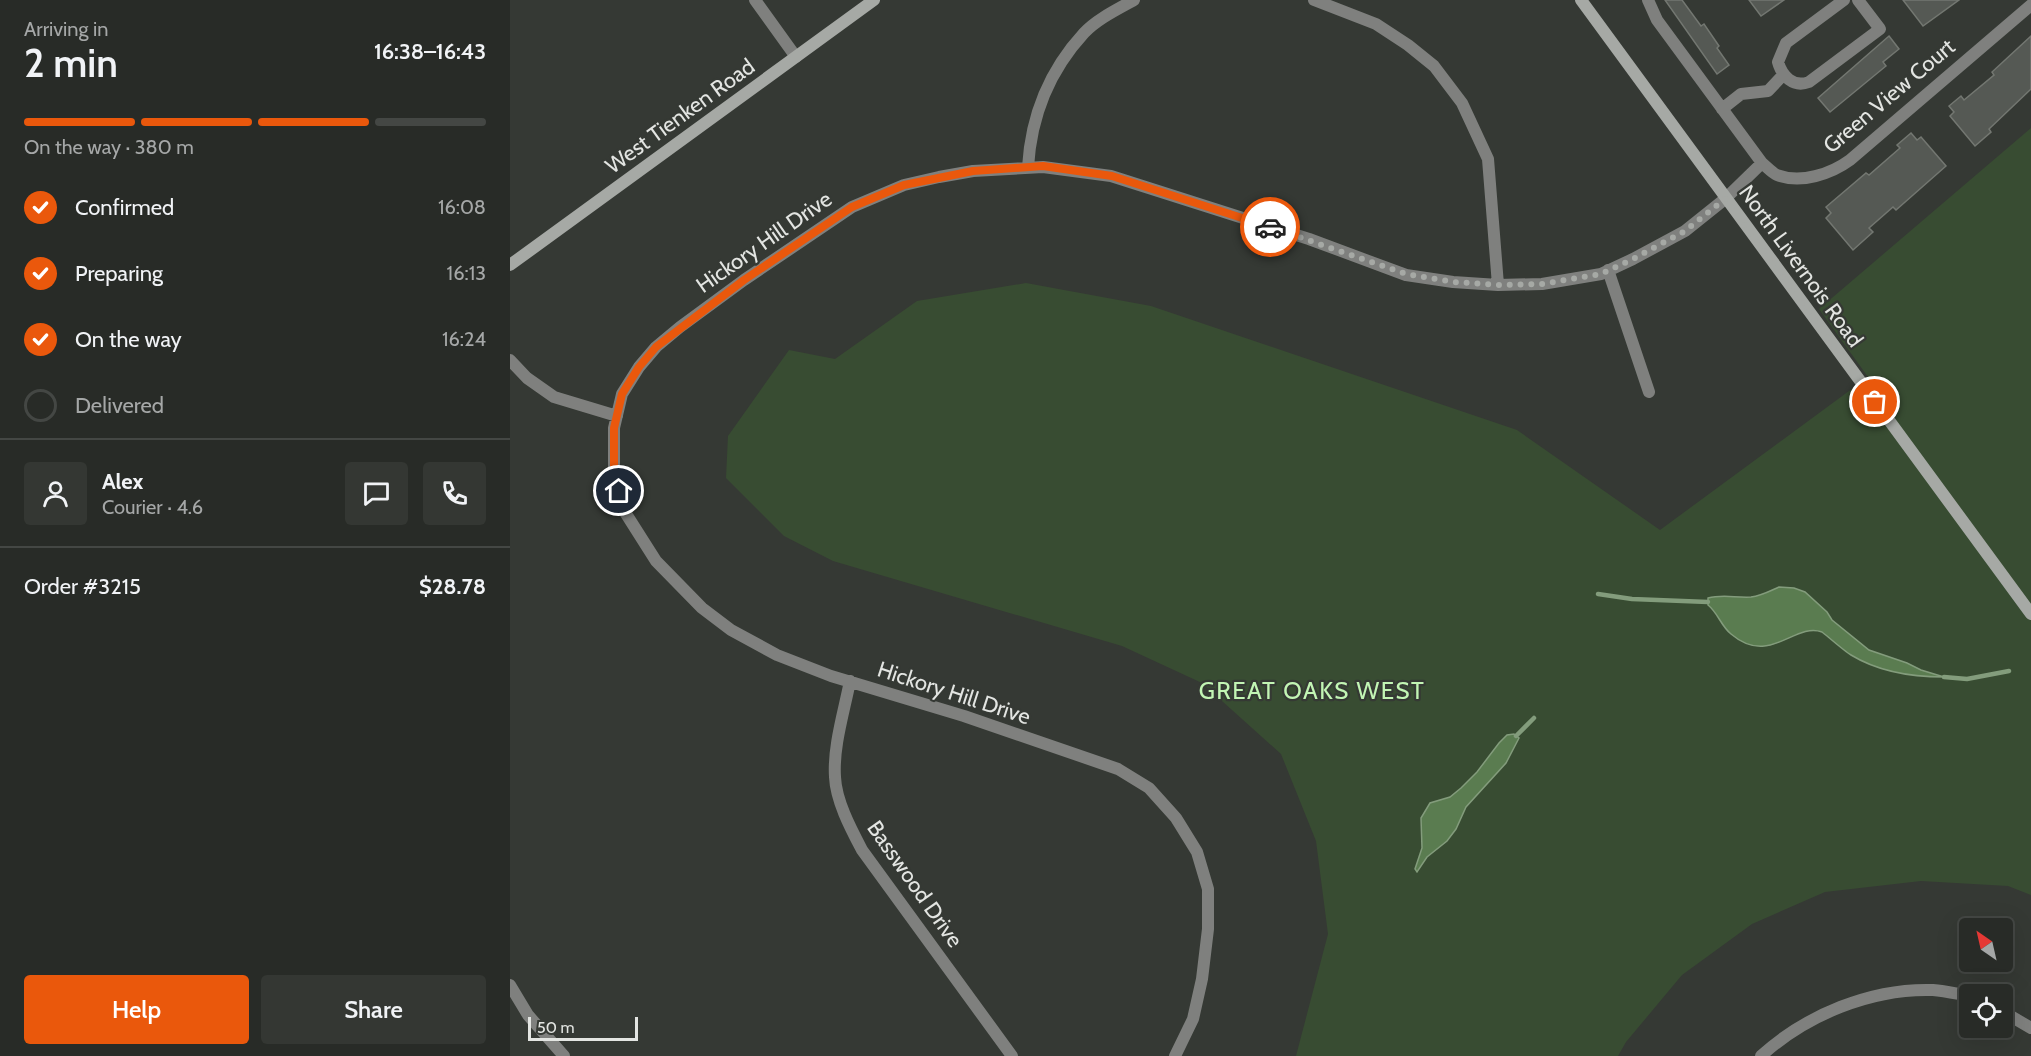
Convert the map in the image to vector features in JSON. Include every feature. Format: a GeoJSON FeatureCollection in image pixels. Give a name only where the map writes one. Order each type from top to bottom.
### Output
{"type":"FeatureCollection","features":[{"type":"Feature","properties":{"kind":"main road","name":"West Tienken Road"},"geometry":{"type":"LineString","coordinates":[[510,265],[874,0]]}},
{"type":"Feature","properties":{"kind":"main road","name":"North Livernois Road"},"geometry":{"type":"LineString","coordinates":[[1581,0],[2031,614]]}},
{"type":"Feature","properties":{"kind":"street"},"geometry":{"type":"LineString","coordinates":[[755,0],[796,57]]}},
{"type":"Feature","properties":{"kind":"street"},"geometry":{"type":"LineString","coordinates":[[1028,167],[1029,143],[1039,106],[1054,74],[1085,32],[1112,12],[1134,0]]}},
{"type":"Feature","properties":{"kind":"street"},"geometry":{"type":"LineString","coordinates":[[1314,0],[1376,24],[1408,45],[1434,66],[1462,103],[1488,159],[1498,285]]}},
{"type":"Feature","properties":{"kind":"street","name":"Green View Court"},"geometry":{"type":"LineString","coordinates":[[1648,0],[1657,20],[1762,163],[1776,175],[1796,177],[1816,176],[1842,166],[2031,5]]}},
{"type":"Feature","properties":{"kind":"street"},"geometry":{"type":"LineString","coordinates":[[1844,0],[1786,43],[1778,62],[1783,75],[1792,82],[1804,84],[1809,82],[1880,29],[1858,0]]}},
{"type":"Feature","properties":{"kind":"street"},"geometry":{"type":"LineString","coordinates":[[1722,109],[1741,94],[1768,91],[1783,75]]}},
{"type":"Feature","properties":{"kind":"street"},"geometry":{"type":"LineString","coordinates":[[1725,199],[1762,163]]}},
{"type":"Feature","properties":{"kind":"street","name":"Hickory Hill Drive"},"geometry":{"type":"LineString","coordinates":[[1175,1056],[1193,1019],[1202,979],[1208,929],[1208,889],[1197,852],[1169,811],[1149,788],[1118,769],[777,655],[731,630],[702,608],[656,561],[623,509],[614,473],[614,428],[622,394],[639,367],[656,347],[744,280],[852,207],[904,185],[973,171],[1043,166],[1112,176],[1309,239],[1406,274],[1454,282],[1498,285],[1542,284],[1601,274],[1685,231],[1725,199]]}},
{"type":"Feature","properties":{"kind":"street"},"geometry":{"type":"LineString","coordinates":[[1608,270],[1649,392]]}},
{"type":"Feature","properties":{"kind":"street"},"geometry":{"type":"LineString","coordinates":[[510,360],[527,378],[554,397],[617,416]]}},
{"type":"Feature","properties":{"kind":"street","name":"Basswood Drive"},"geometry":{"type":"LineString","coordinates":[[850,681],[836,749],[834,779],[845,817],[862,850],[1012,1056]]}},
{"type":"Feature","properties":{"kind":"street"},"geometry":{"type":"LineString","coordinates":[[510,985],[528,1015],[564,1056]]}},
{"type":"Feature","properties":{"kind":"street"},"geometry":{"type":"LineString","coordinates":[[1761,1056],[1813,1019],[1849,1004],[1885,994],[1933,990],[1959,994]]}},
{"type":"Feature","properties":{"kind":"street"},"geometry":{"type":"LineString","coordinates":[[2013,1017],[2031,1028]]}},
{"type":"Feature","properties":{"kind":"shaded area"},"geometry":{"type":"Polygon","coordinates":[[[2031,128],[2031,895],[2008,886],[1921,881],[1825,892],[1752,924],[1682,975],[1626,1042],[1618,1056],[1296,1056],[1328,934],[1316,841],[1281,754],[1202,683],[1122,646],[833,561],[784,536],[726,478],[728,436],[789,350],[835,359],[917,301],[1026,283],[1151,306],[1517,430],[1660,530],[1868,377],[1819,309],[2031,128]]]}},
{"type":"Feature","properties":{"kind":"shaded area"},"geometry":{"type":"Polygon","coordinates":[[[1779,587],[1794,588],[1805,592],[1827,612],[1832,620],[1869,650],[1944,677],[1908,675],[1873,666],[1848,653],[1822,632],[1801,633],[1770,645],[1758,646],[1745,643],[1728,631],[1708,605],[1708,598],[1755,596],[1779,587]]]}},
{"type":"Feature","properties":{"kind":"shaded area"},"geometry":{"type":"Polygon","coordinates":[[[1514,734],[1519,738],[1506,763],[1466,807],[1456,829],[1447,841],[1427,857],[1417,872],[1415,869],[1422,848],[1421,818],[1430,803],[1450,797],[1461,788],[1477,772],[1499,743],[1507,735],[1514,734]]]}},
{"type":"Feature","properties":{"kind":"building"},"geometry":{"type":"Polygon","coordinates":[[[1665,0],[1682,0],[1701,26],[1704,24],[1729,65],[1717,74],[1665,0]]]}},
{"type":"Feature","properties":{"kind":"building"},"geometry":{"type":"Polygon","coordinates":[[[1749,0],[1784,0],[1761,16],[1749,0]]]}},
{"type":"Feature","properties":{"kind":"building"},"geometry":{"type":"Polygon","coordinates":[[[1903,0],[1959,0],[1923,26],[1903,0]]]}},
{"type":"Feature","properties":{"kind":"building"},"geometry":{"type":"Polygon","coordinates":[[[1889,36],[1899,49],[1883,62],[1886,66],[1830,112],[1818,98],[1889,36]]]}},
{"type":"Feature","properties":{"kind":"building"},"geometry":{"type":"Polygon","coordinates":[[[2031,36],[2031,89],[1989,129],[1991,132],[1975,146],[1950,116],[1954,112],[1949,106],[1961,96],[1964,100],[1994,75],[1992,72],[2031,36]]]}},
{"type":"Feature","properties":{"kind":"building"},"geometry":{"type":"Polygon","coordinates":[[[1911,133],[1917,140],[1921,137],[1946,166],[1896,210],[1893,207],[1869,228],[1873,232],[1853,250],[1826,218],[1831,213],[1826,207],[1866,173],[1869,175],[1900,148],[1897,145],[1911,133]]]}},
{"type":"Feature","properties":{"kind":"waterway"},"geometry":{"type":"LineString","coordinates":[[1598,594],[1632,599],[1708,602]]}},
{"type":"Feature","properties":{"kind":"waterway"},"geometry":{"type":"LineString","coordinates":[[1944,677],[1967,679],[2009,671]]}},
{"type":"Feature","properties":{"kind":"waterway"},"geometry":{"type":"LineString","coordinates":[[1516,736],[1534,718]]}},
{"type":"Feature","properties":{"kind":"way so far"},"geometry":{"type":"LineString","coordinates":[[1270,227],[1406,274],[1454,282],[1498,285],[1542,284],[1601,274],[1685,231],[1725,199],[1875,402]]}},
{"type":"Feature","properties":{"kind":"district","name":"GREAT OAKS WEST"},"geometry":{"type":"Point","coordinates":[1312,690]}},
{"type":"Feature","properties":{"kind":"route"},"geometry":{"type":"LineString","coordinates":[[619,491],[614,473],[614,428],[622,394],[639,367],[656,347],[744,280],[852,207],[904,185],[973,171],[1043,166],[1112,176],[1270,227]]}}]}
